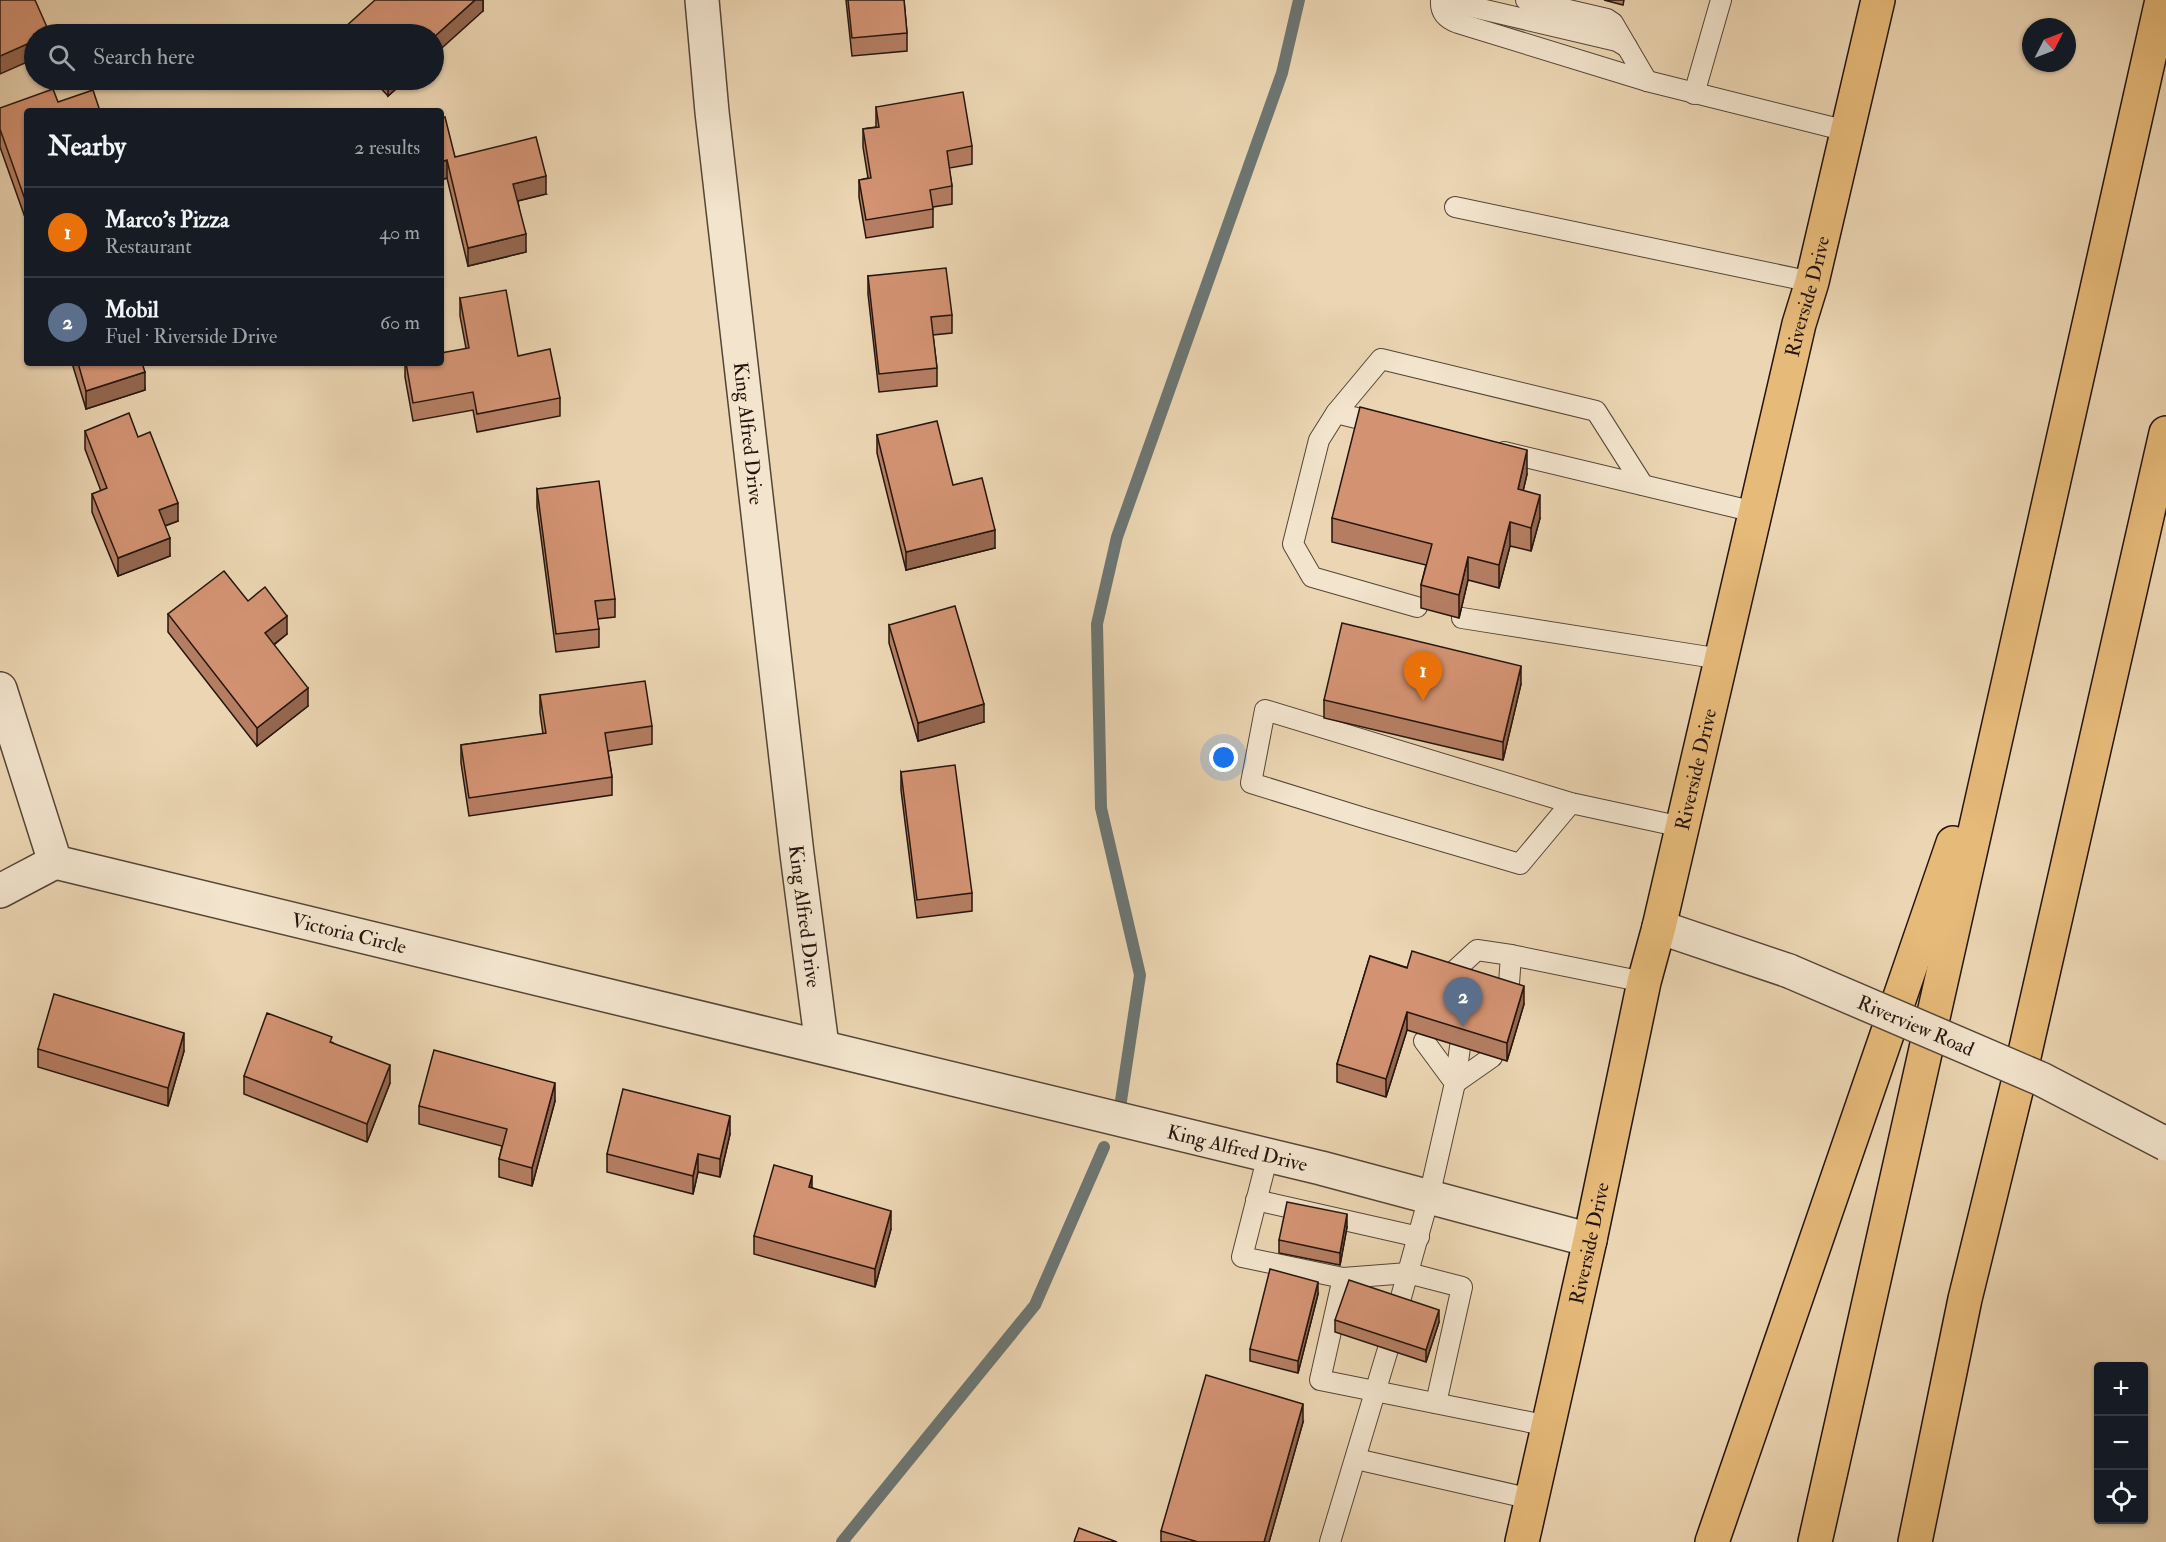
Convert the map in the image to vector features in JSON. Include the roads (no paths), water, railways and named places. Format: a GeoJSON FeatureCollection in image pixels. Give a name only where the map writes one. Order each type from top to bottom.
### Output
{"type":"FeatureCollection","features":[{"type":"Feature","properties":{"kind":"main road","name":"Riverside Drive"},"geometry":{"type":"LineString","coordinates":[[1522,1542],[1590,1240],[1644,982],[1659,927],[1799,324],[1812,282],[1878,0]]}},
{"type":"Feature","properties":{"kind":"main road"},"geometry":{"type":"LineString","coordinates":[[1815,1542],[2162,0]]}},
{"type":"Feature","properties":{"kind":"main road"},"geometry":{"type":"LineString","coordinates":[[1915,1542],[1965,1299],[2023,1060],[2166,433]]}},
{"type":"Feature","properties":{"kind":"main road"},"geometry":{"type":"LineString","coordinates":[[1712,1542],[2005,691]]}},
{"type":"Feature","properties":{"kind":"street","name":"King Alfred Drive"},"geometry":{"type":"LineString","coordinates":[[702,0],[712,112],[795,843],[822,1046],[1268,1155],[1590,1240]]}},
{"type":"Feature","properties":{"kind":"street"},"geometry":{"type":"LineString","coordinates":[[0,688],[55,862],[0,891]]}},
{"type":"Feature","properties":{"kind":"street","name":"Victoria Circle"},"geometry":{"type":"LineString","coordinates":[[55,862],[822,1046]]}},
{"type":"Feature","properties":{"kind":"street","name":"Riverview Road"},"geometry":{"type":"LineString","coordinates":[[1659,927],[1788,971],[2042,1079],[2166,1144]]}},
{"type":"Feature","properties":{"kind":"lane"},"geometry":{"type":"LineString","coordinates":[[1441,0],[1441,9],[1452,21],[1647,81],[1847,131]]}},
{"type":"Feature","properties":{"kind":"lane"},"geometry":{"type":"LineString","coordinates":[[1455,0],[1464,5],[1545,26],[1617,41],[1627,47]]}},
{"type":"Feature","properties":{"kind":"lane"},"geometry":{"type":"LineString","coordinates":[[1526,0],[1607,19],[1614,24],[1647,81]]}},
{"type":"Feature","properties":{"kind":"lane"},"geometry":{"type":"LineString","coordinates":[[1694,94],[1721,0]]}},
{"type":"Feature","properties":{"kind":"lane"},"geometry":{"type":"LineString","coordinates":[[1455,207],[1812,282]]}},
{"type":"Feature","properties":{"kind":"lane"},"geometry":{"type":"LineString","coordinates":[[1417,607],[1312,577],[1293,544],[1319,440],[1336,413],[1381,359],[1596,411],[1643,485]]}},
{"type":"Feature","properties":{"kind":"lane"},"geometry":{"type":"LineString","coordinates":[[1336,413],[1404,429]]}},
{"type":"Feature","properties":{"kind":"lane"},"geometry":{"type":"LineString","coordinates":[[1484,448],[1755,512]]}},
{"type":"Feature","properties":{"kind":"lane"},"geometry":{"type":"LineString","coordinates":[[1462,618],[1721,659]]}},
{"type":"Feature","properties":{"kind":"lane"},"geometry":{"type":"LineString","coordinates":[[1571,803],[1520,864],[1251,783],[1265,710],[1571,803],[1682,827]]}},
{"type":"Feature","properties":{"kind":"lane"},"geometry":{"type":"LineString","coordinates":[[1477,950],[1644,982]]}},
{"type":"Feature","properties":{"kind":"lane"},"geometry":{"type":"LineString","coordinates":[[1473,980],[1477,950]]}},
{"type":"Feature","properties":{"kind":"lane"},"geometry":{"type":"LineString","coordinates":[[1440,984],[1477,950]]}},
{"type":"Feature","properties":{"kind":"lane"},"geometry":{"type":"LineString","coordinates":[[1508,998],[1511,955]]}},
{"type":"Feature","properties":{"kind":"lane"},"geometry":{"type":"LineString","coordinates":[[1424,1041],[1455,1083]]}},
{"type":"Feature","properties":{"kind":"lane"},"geometry":{"type":"LineString","coordinates":[[1398,1308],[1429,1197],[1455,1083],[1460,1047]]}},
{"type":"Feature","properties":{"kind":"lane"},"geometry":{"type":"LineString","coordinates":[[1455,1083],[1492,1057]]}},
{"type":"Feature","properties":{"kind":"lane"},"geometry":{"type":"LineString","coordinates":[[1268,1155],[1242,1257],[1343,1278],[1408,1273],[1462,1287],[1436,1403]]}},
{"type":"Feature","properties":{"kind":"lane"},"geometry":{"type":"LineString","coordinates":[[1256,1200],[1419,1237]]}},
{"type":"Feature","properties":{"kind":"lane"},"geometry":{"type":"LineString","coordinates":[[1343,1278],[1320,1380],[1549,1426]]}},
{"type":"Feature","properties":{"kind":"lane"},"geometry":{"type":"LineString","coordinates":[[1330,1542],[1388,1349]]}},
{"type":"Feature","properties":{"kind":"lane"},"geometry":{"type":"LineString","coordinates":[[1356,1459],[1532,1499]]}},
{"type":"Feature","properties":{"kind":"waterway"},"geometry":{"type":"LineString","coordinates":[[1119,1114],[1140,975],[1101,808],[1097,624],[1117,537],[1282,73],[1299,0]]}},
{"type":"Feature","properties":{"kind":"waterway"},"geometry":{"type":"LineString","coordinates":[[842,1542],[1035,1305],[1104,1147]]}},
{"type":"Feature","properties":{"kind":"place","name":"Marco's Pizza"},"geometry":{"type":"Point","coordinates":[1423,701]}},
{"type":"Feature","properties":{"kind":"place","name":"Mobil"},"geometry":{"type":"Point","coordinates":[1463,1027]}}]}
